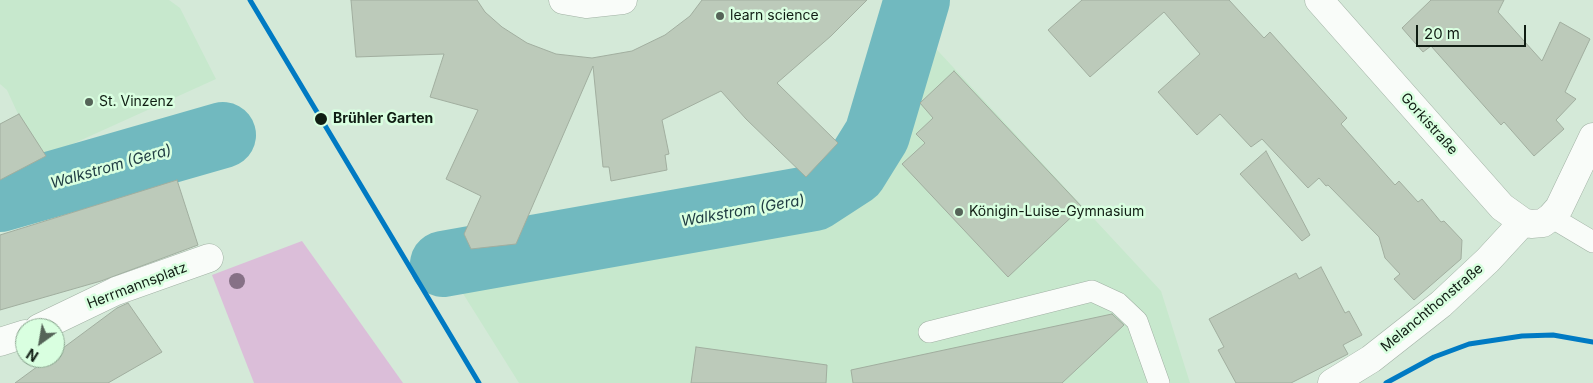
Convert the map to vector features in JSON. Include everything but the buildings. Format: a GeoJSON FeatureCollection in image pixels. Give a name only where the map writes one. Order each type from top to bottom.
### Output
{"type":"FeatureCollection","features":[{"type":"Feature","properties":{"kind":"street"},"geometry":{"type":"LineString","coordinates":[[563,0],[586,4],[623,0]]}},
{"type":"Feature","properties":{"kind":"street","name":"Gorkistraße"},"geometry":{"type":"LineString","coordinates":[[1319,0],[1502,206],[1523,222]]}},
{"type":"Feature","properties":{"kind":"street"},"geometry":{"type":"LineString","coordinates":[[1523,222],[1531,224],[1543,223],[1551,217],[1563,200],[1593,137]]}},
{"type":"Feature","properties":{"kind":"street","name":"Melanchthonstraße"},"geometry":{"type":"LineString","coordinates":[[1332,383],[1371,359],[1441,304],[1488,260],[1523,222]]}},
{"type":"Feature","properties":{"kind":"street","name":"Herrmannsplatz"},"geometry":{"type":"LineString","coordinates":[[60,318],[116,291],[209,258]]}},
{"type":"Feature","properties":{"kind":"lane"},"geometry":{"type":"LineString","coordinates":[[1551,217],[1593,242]]}},
{"type":"Feature","properties":{"kind":"lane"},"geometry":{"type":"LineString","coordinates":[[929,332],[1092,291],[1118,303],[1137,321],[1159,383]]}},
{"type":"Feature","properties":{"kind":"shaded area","name":"St. Vinzenz"},"geometry":{"type":"Polygon","coordinates":[[[0,0],[169,0],[180,8],[216,79],[46,156],[0,180],[0,124],[18,114],[7,90],[0,84],[0,0]]]}},
{"type":"Feature","properties":{"kind":"shaded area","name":"Königin-Luise-Gymnasium"},"geometry":{"type":"Polygon","coordinates":[[[926,38],[1161,291],[1190,383],[519,383],[462,292],[808,224],[857,199],[900,115],[926,38]]]}},
{"type":"Feature","properties":{"kind":"shaded area"},"geometry":{"type":"Polygon","coordinates":[[[302,241],[403,383],[254,383],[212,275],[302,241]]]}},
{"type":"Feature","properties":{"kind":"waterway","name":"Walkstrom (Gera)"},"geometry":{"type":"LineString","coordinates":[[443,264],[814,198],[854,172],[877,135],[917,0]]}},
{"type":"Feature","properties":{"kind":"waterway","name":"Walkstrom (Gera)"},"geometry":{"type":"LineString","coordinates":[[0,199],[223,135]]}},
{"type":"Feature","properties":{"kind":"transit line"},"geometry":{"type":"LineString","coordinates":[[250,0],[479,383]]}},
{"type":"Feature","properties":{"kind":"transit line"},"geometry":{"type":"LineString","coordinates":[[1386,383],[1434,357],[1469,344],[1522,336],[1553,335],[1593,342]]}},
{"type":"Feature","properties":{"kind":"place","name":"learn science"},"geometry":{"type":"Point","coordinates":[720,16]}},
{"type":"Feature","properties":{"kind":"place","name":"St. Vinzenz"},"geometry":{"type":"Point","coordinates":[89,102]}},
{"type":"Feature","properties":{"kind":"place","name":"Brühler Garten"},"geometry":{"type":"Point","coordinates":[321,119]}},
{"type":"Feature","properties":{"kind":"place","name":"Königin-Luise-Gymnasium"},"geometry":{"type":"Point","coordinates":[959,212]}}]}
